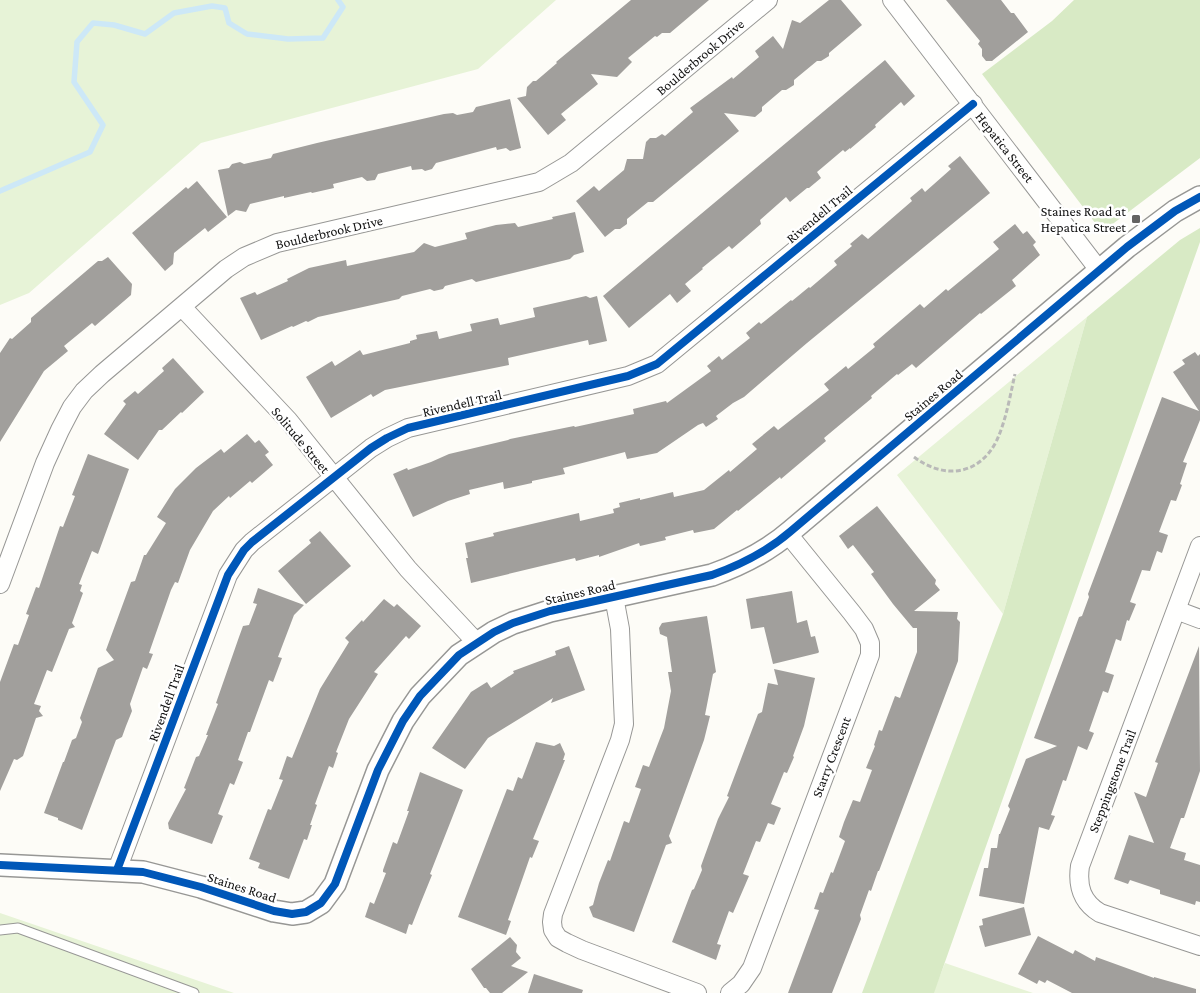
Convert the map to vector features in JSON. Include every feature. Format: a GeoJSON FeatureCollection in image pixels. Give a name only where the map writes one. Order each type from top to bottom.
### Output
{"type":"FeatureCollection","features":[{"type":"Feature","properties":{"kind":"street","name":"Boulderbrook Drive"},"geometry":{"type":"LineString","coordinates":[[0,584],[45,463],[72,407],[84,391],[102,374],[226,269],[263,248],[278,243],[539,182],[571,163],[768,0]]}},
{"type":"Feature","properties":{"kind":"street","name":"Hepatica Street"},"geometry":{"type":"LineString","coordinates":[[892,0],[1099,270]]}},
{"type":"Feature","properties":{"kind":"street","name":"Rivendell Trail"},"geometry":{"type":"LineString","coordinates":[[117,870],[228,575],[244,550],[252,542],[371,448],[408,428],[628,376],[657,364],[973,104]]}},
{"type":"Feature","properties":{"kind":"street","name":"Staines Road"},"geometry":{"type":"LineString","coordinates":[[0,865],[143,872],[200,887],[274,912],[299,913],[306,912],[315,907],[325,898],[335,884],[378,770],[403,720],[420,696],[442,671],[460,655],[494,632],[513,623],[550,611],[722,571],[745,561],[788,534],[1099,270],[1175,210],[1200,198]]}},
{"type":"Feature","properties":{"kind":"street","name":"Solitude Street"},"geometry":{"type":"LineString","coordinates":[[182,307],[288,420],[408,569],[477,643]]}},
{"type":"Feature","properties":{"kind":"street","name":"Starry Crescent"},"geometry":{"type":"LineString","coordinates":[[730,993],[741,984],[752,968],[870,655],[870,643],[864,629],[788,534]]}},
{"type":"Feature","properties":{"kind":"street","name":"Steppingstone Trail"},"geometry":{"type":"LineString","coordinates":[[1200,546],[1080,866],[1079,884],[1084,900],[1092,908],[1200,946]]}},
{"type":"Feature","properties":{"kind":"street"},"geometry":{"type":"LineString","coordinates":[[614,597],[620,629],[624,724],[620,740],[553,914],[553,930],[558,938],[582,950],[697,993]]}},
{"type":"Feature","properties":{"kind":"street"},"geometry":{"type":"LineString","coordinates":[[1176,610],[1200,619]]}},
{"type":"Feature","properties":{"kind":"lane"},"geometry":{"type":"LineString","coordinates":[[0,930],[18,928],[194,993]]}},
{"type":"Feature","properties":{"kind":"path"},"geometry":{"type":"LineString","coordinates":[[914,457],[934,469],[950,472],[963,471],[974,465],[995,443],[1000,432],[1015,374]]}},
{"type":"Feature","properties":{"kind":"green space"},"geometry":{"type":"Polygon","coordinates":[[[0,0],[556,0],[478,69],[201,143],[29,293],[0,305],[0,0]]]}},
{"type":"Feature","properties":{"kind":"green space"},"geometry":{"type":"Polygon","coordinates":[[[1074,0],[1200,0],[1200,158],[1102,232],[982,74],[1052,21],[1074,0]]]}},
{"type":"Feature","properties":{"kind":"green space"},"geometry":{"type":"Polygon","coordinates":[[[1200,228],[1200,242],[934,993],[862,993],[1003,614],[1087,317],[1180,240],[1200,228]]]}},
{"type":"Feature","properties":{"kind":"green space"},"geometry":{"type":"Polygon","coordinates":[[[1087,317],[1003,614],[897,475],[1087,317]]]}},
{"type":"Feature","properties":{"kind":"green space"},"geometry":{"type":"Polygon","coordinates":[[[0,913],[234,993],[0,993],[0,913]]]}},
{"type":"Feature","properties":{"kind":"green space"},"geometry":{"type":"Polygon","coordinates":[[[945,963],[1033,993],[933,993],[945,963]]]}},
{"type":"Feature","properties":{"kind":"building"},"geometry":{"type":"Polygon","coordinates":[[[631,0],[709,0],[670,33],[662,33],[657,37],[655,36],[628,58],[632,62],[617,77],[591,74],[598,84],[561,114],[566,120],[548,135],[517,98],[526,96],[527,87],[533,81],[536,81],[631,0]]]}},
{"type":"Feature","properties":{"kind":"building"},"geometry":{"type":"Polygon","coordinates":[[[829,0],[841,0],[862,25],[829,53],[829,56],[821,61],[817,61],[794,80],[794,85],[786,90],[782,90],[762,107],[762,111],[755,117],[724,113],[739,131],[653,202],[648,202],[627,219],[627,224],[620,229],[615,229],[605,237],[576,201],[594,186],[599,191],[624,170],[627,159],[643,159],[646,142],[650,138],[656,138],[662,134],[665,136],[693,112],[690,108],[732,77],[733,79],[759,57],[755,51],[773,36],[783,49],[792,20],[800,23],[829,0]]]}},
{"type":"Feature","properties":{"kind":"building"},"geometry":{"type":"Polygon","coordinates":[[[946,0],[1001,0],[1011,13],[1014,13],[1028,32],[992,61],[986,61],[978,44],[980,41],[946,0]]]}},
{"type":"Feature","properties":{"kind":"building"},"geometry":{"type":"Polygon","coordinates":[[[885,60],[915,96],[904,106],[901,102],[850,149],[845,152],[843,150],[817,172],[821,178],[809,188],[790,202],[786,197],[760,220],[761,224],[732,249],[729,246],[702,268],[685,284],[691,291],[677,303],[670,294],[629,328],[603,296],[885,60]]]}},
{"type":"Feature","properties":{"kind":"building"},"geometry":{"type":"Polygon","coordinates":[[[510,99],[521,148],[510,151],[506,148],[497,150],[496,147],[436,163],[432,169],[425,171],[422,169],[412,170],[411,166],[378,174],[375,180],[367,181],[362,177],[333,184],[334,188],[250,204],[246,212],[236,210],[228,216],[218,170],[229,168],[232,164],[240,162],[244,164],[271,158],[273,154],[444,114],[453,113],[457,115],[473,112],[476,107],[510,99]]]}},
{"type":"Feature","properties":{"kind":"building"},"geometry":{"type":"Polygon","coordinates":[[[960,156],[990,193],[744,397],[716,416],[718,419],[706,427],[703,423],[698,425],[657,453],[627,459],[625,452],[563,468],[565,474],[532,481],[532,483],[504,489],[503,482],[469,490],[470,494],[448,501],[413,517],[393,474],[449,454],[510,439],[634,414],[633,409],[666,401],[667,403],[711,371],[707,366],[719,356],[722,360],[750,338],[746,333],[759,322],[761,324],[791,300],[810,288],[837,265],[834,261],[852,246],[850,244],[862,234],[868,239],[912,201],[910,198],[922,188],[925,192],[951,169],[948,166],[960,156]]]}},
{"type":"Feature","properties":{"kind":"building"},"geometry":{"type":"Polygon","coordinates":[[[197,181],[227,217],[208,232],[205,228],[174,253],[173,264],[165,271],[132,233],[186,187],[188,189],[197,181]]]}},
{"type":"Feature","properties":{"kind":"building"},"geometry":{"type":"Polygon","coordinates":[[[575,212],[584,252],[574,255],[570,259],[476,282],[472,279],[445,286],[443,289],[434,291],[430,289],[402,296],[399,299],[318,317],[261,340],[240,298],[255,292],[257,295],[288,281],[287,279],[309,268],[346,260],[347,266],[414,252],[424,243],[435,247],[467,239],[465,233],[496,225],[515,223],[518,227],[575,212]]]}},
{"type":"Feature","properties":{"kind":"building"},"geometry":{"type":"Polygon","coordinates":[[[1015,224],[1023,234],[1027,231],[1036,242],[1033,245],[1040,255],[1012,280],[1016,286],[980,313],[916,368],[912,364],[897,374],[871,396],[872,398],[824,438],[826,441],[781,479],[780,477],[714,529],[694,533],[693,530],[665,537],[666,540],[640,546],[639,543],[599,557],[599,555],[576,561],[575,558],[471,583],[465,543],[494,536],[493,533],[579,513],[580,521],[614,513],[613,509],[620,507],[619,503],[640,498],[640,500],[673,492],[674,497],[704,490],[729,470],[730,472],[757,449],[752,444],[774,426],[778,430],[829,390],[824,384],[846,366],[848,369],[875,347],[873,344],[920,304],[924,308],[999,249],[993,242],[1015,224]]]}},
{"type":"Feature","properties":{"kind":"building"},"geometry":{"type":"Polygon","coordinates":[[[108,257],[132,284],[131,295],[95,326],[92,323],[64,346],[68,351],[44,371],[0,442],[0,353],[10,338],[12,339],[31,322],[31,318],[98,261],[108,257]]]}},
{"type":"Feature","properties":{"kind":"building"},"geometry":{"type":"Polygon","coordinates":[[[586,296],[590,298],[597,296],[607,341],[589,345],[588,340],[508,358],[509,365],[385,390],[373,397],[371,394],[331,418],[306,377],[332,361],[335,366],[360,350],[363,355],[410,343],[410,341],[417,339],[416,335],[437,331],[439,339],[472,331],[470,324],[498,318],[500,325],[535,317],[533,308],[586,296]]]}},
{"type":"Feature","properties":{"kind":"building"},"geometry":{"type":"Polygon","coordinates":[[[1195,352],[1198,356],[1200,354],[1200,420],[1183,462],[1187,463],[1180,484],[1182,485],[1176,501],[1171,500],[1159,532],[1168,535],[1162,553],[1157,551],[1150,571],[1142,570],[1130,602],[1136,604],[1129,621],[1127,620],[1121,641],[1116,639],[1105,672],[1114,675],[1108,693],[1103,691],[1089,731],[1094,733],[1087,750],[1078,746],[1066,781],[1063,780],[1051,815],[1055,816],[1049,830],[1039,827],[1024,904],[979,896],[984,868],[988,868],[991,848],[997,848],[999,834],[1010,809],[1008,806],[1026,759],[1057,746],[1034,738],[1079,617],[1082,616],[1089,597],[1088,594],[1162,397],[1199,411],[1173,372],[1185,364],[1182,360],[1195,352]]]}},
{"type":"Feature","properties":{"kind":"building"},"geometry":{"type":"Polygon","coordinates":[[[173,358],[204,392],[162,430],[159,430],[138,460],[104,434],[126,404],[123,401],[135,391],[138,394],[164,371],[162,368],[173,358]]]}},
{"type":"Feature","properties":{"kind":"building"},"geometry":{"type":"Polygon","coordinates":[[[247,434],[255,443],[259,440],[269,452],[265,455],[273,465],[252,483],[250,481],[230,498],[229,496],[213,511],[190,550],[178,583],[175,582],[171,590],[149,653],[153,654],[147,669],[143,667],[130,704],[132,711],[122,737],[116,740],[82,830],[44,813],[72,740],[76,738],[82,722],[80,718],[98,668],[114,660],[106,650],[131,582],[135,581],[144,555],[146,555],[166,523],[157,517],[175,489],[196,468],[221,449],[224,453],[247,434]]]}},
{"type":"Feature","properties":{"kind":"building"},"geometry":{"type":"Polygon","coordinates":[[[88,454],[129,469],[98,554],[92,551],[79,584],[82,585],[80,591],[83,593],[72,623],[75,627],[69,629],[52,672],[47,670],[34,704],[41,706],[39,711],[43,716],[36,718],[23,756],[17,760],[14,759],[0,791],[0,682],[14,644],[18,645],[29,615],[26,614],[36,587],[39,588],[60,526],[63,527],[75,496],[72,495],[88,454]]]}},
{"type":"Feature","properties":{"kind":"building"},"geometry":{"type":"Polygon","coordinates":[[[877,506],[936,580],[935,584],[940,590],[914,611],[958,612],[957,619],[960,622],[958,661],[879,871],[871,891],[869,890],[860,915],[861,919],[832,993],[788,993],[819,910],[814,909],[820,892],[823,893],[831,872],[833,873],[845,841],[839,837],[844,822],[853,800],[860,802],[872,770],[866,768],[879,730],[882,731],[895,696],[900,698],[917,652],[917,628],[913,628],[893,604],[871,574],[874,572],[853,545],[848,549],[839,536],[877,506]]]}},
{"type":"Feature","properties":{"kind":"building"},"geometry":{"type":"Polygon","coordinates":[[[320,531],[351,566],[306,604],[278,571],[311,543],[309,540],[320,531]]]}},
{"type":"Feature","properties":{"kind":"building"},"geometry":{"type":"Polygon","coordinates":[[[258,588],[304,605],[294,615],[278,657],[282,658],[273,682],[269,680],[250,732],[248,732],[238,760],[243,762],[234,785],[230,783],[218,814],[223,816],[212,844],[169,829],[168,823],[186,789],[184,788],[196,757],[199,756],[208,735],[206,735],[218,704],[216,703],[243,626],[249,625],[257,604],[253,603],[258,588]]]}},
{"type":"Feature","properties":{"kind":"building"},"geometry":{"type":"Polygon","coordinates":[[[792,591],[797,623],[807,620],[811,637],[815,636],[819,652],[773,664],[764,627],[751,629],[746,599],[792,591]]]}},
{"type":"Feature","properties":{"kind":"building"},"geometry":{"type":"Polygon","coordinates":[[[384,599],[394,607],[397,604],[421,626],[409,639],[406,636],[374,672],[378,674],[349,719],[336,752],[338,753],[333,768],[329,766],[315,804],[317,805],[307,840],[304,839],[289,879],[258,868],[260,863],[249,859],[268,809],[271,810],[283,780],[279,779],[287,756],[292,758],[320,689],[349,642],[345,638],[384,599]]]}},
{"type":"Feature","properties":{"kind":"building"},"geometry":{"type":"Polygon","coordinates":[[[707,616],[716,672],[713,674],[705,715],[710,716],[704,740],[669,836],[672,843],[666,845],[634,932],[593,917],[589,907],[593,905],[599,883],[608,860],[610,861],[624,821],[629,823],[641,789],[635,787],[643,765],[649,767],[664,728],[671,691],[668,672],[672,672],[667,637],[660,634],[659,628],[662,623],[707,616]]]}},
{"type":"Feature","properties":{"kind":"building"},"geometry":{"type":"Polygon","coordinates":[[[569,646],[585,690],[551,703],[553,698],[488,738],[465,769],[432,748],[471,692],[487,682],[491,688],[514,673],[513,671],[556,655],[555,651],[569,646]]]}},
{"type":"Feature","properties":{"kind":"building"},"geometry":{"type":"Polygon","coordinates":[[[1199,646],[1200,771],[1184,818],[1181,818],[1170,848],[1186,853],[1184,860],[1200,865],[1200,902],[1196,901],[1195,905],[1160,894],[1160,890],[1130,880],[1128,884],[1114,879],[1129,835],[1154,843],[1134,792],[1146,797],[1158,763],[1155,762],[1199,646]]]}},
{"type":"Feature","properties":{"kind":"building"},"geometry":{"type":"Polygon","coordinates":[[[774,669],[815,678],[804,726],[794,757],[787,773],[784,772],[771,804],[781,808],[774,825],[768,823],[760,842],[756,841],[743,874],[749,876],[733,913],[729,911],[717,944],[721,945],[716,960],[672,942],[692,890],[702,870],[701,866],[718,819],[729,797],[727,796],[758,714],[762,712],[768,683],[778,685],[774,669]]]}},
{"type":"Feature","properties":{"kind":"building"},"geometry":{"type":"Polygon","coordinates":[[[536,742],[554,746],[560,743],[565,754],[563,760],[565,760],[533,839],[539,841],[532,858],[530,857],[508,920],[511,921],[506,935],[458,917],[507,789],[513,791],[518,777],[522,779],[536,742]]]}},
{"type":"Feature","properties":{"kind":"building"},"geometry":{"type":"Polygon","coordinates":[[[420,772],[463,790],[430,874],[432,875],[412,925],[409,924],[406,934],[365,917],[370,902],[374,904],[386,873],[383,870],[393,842],[397,844],[420,772]]]}},
{"type":"Feature","properties":{"kind":"building"},"geometry":{"type":"Polygon","coordinates":[[[1024,907],[1031,935],[985,947],[979,926],[983,925],[982,919],[1024,907]]]}},
{"type":"Feature","properties":{"kind":"building"},"geometry":{"type":"Polygon","coordinates":[[[1038,936],[1073,954],[1075,950],[1095,961],[1096,957],[1154,978],[1196,989],[1196,993],[1072,993],[1047,980],[1045,983],[1039,980],[1037,984],[1018,974],[1038,936]]]}},
{"type":"Feature","properties":{"kind":"building"},"geometry":{"type":"Polygon","coordinates":[[[510,937],[517,945],[516,952],[521,958],[511,966],[528,972],[502,993],[490,993],[484,988],[471,969],[510,937]]]}},
{"type":"Feature","properties":{"kind":"building"},"geometry":{"type":"Polygon","coordinates":[[[534,974],[583,990],[582,993],[528,993],[534,974]]]}},
{"type":"Feature","properties":{"kind":"waterway"},"geometry":{"type":"LineString","coordinates":[[0,191],[90,152],[103,125],[74,82],[77,42],[93,23],[114,25],[145,34],[174,13],[212,6],[225,8],[229,23],[247,34],[288,39],[323,38],[343,7],[338,0]]}},
{"type":"Feature","properties":{"kind":"cycle path"},"geometry":{"type":"LineString","coordinates":[[117,870],[228,575],[244,550],[252,542],[371,448],[408,428],[628,376],[657,364],[973,104]]}},
{"type":"Feature","properties":{"kind":"cycle path"},"geometry":{"type":"LineString","coordinates":[[0,865],[143,872],[201,887],[274,911],[292,914],[306,912],[321,903],[335,884],[378,770],[403,721],[420,696],[459,655],[494,632],[513,623],[550,611],[712,575],[733,567],[763,551],[791,531],[1127,247],[1175,211],[1200,197]]}},
{"type":"Feature","properties":{"kind":"place","name":"Staines Road at Hepatica Street"},"geometry":{"type":"Point","coordinates":[1136,219]}}]}
